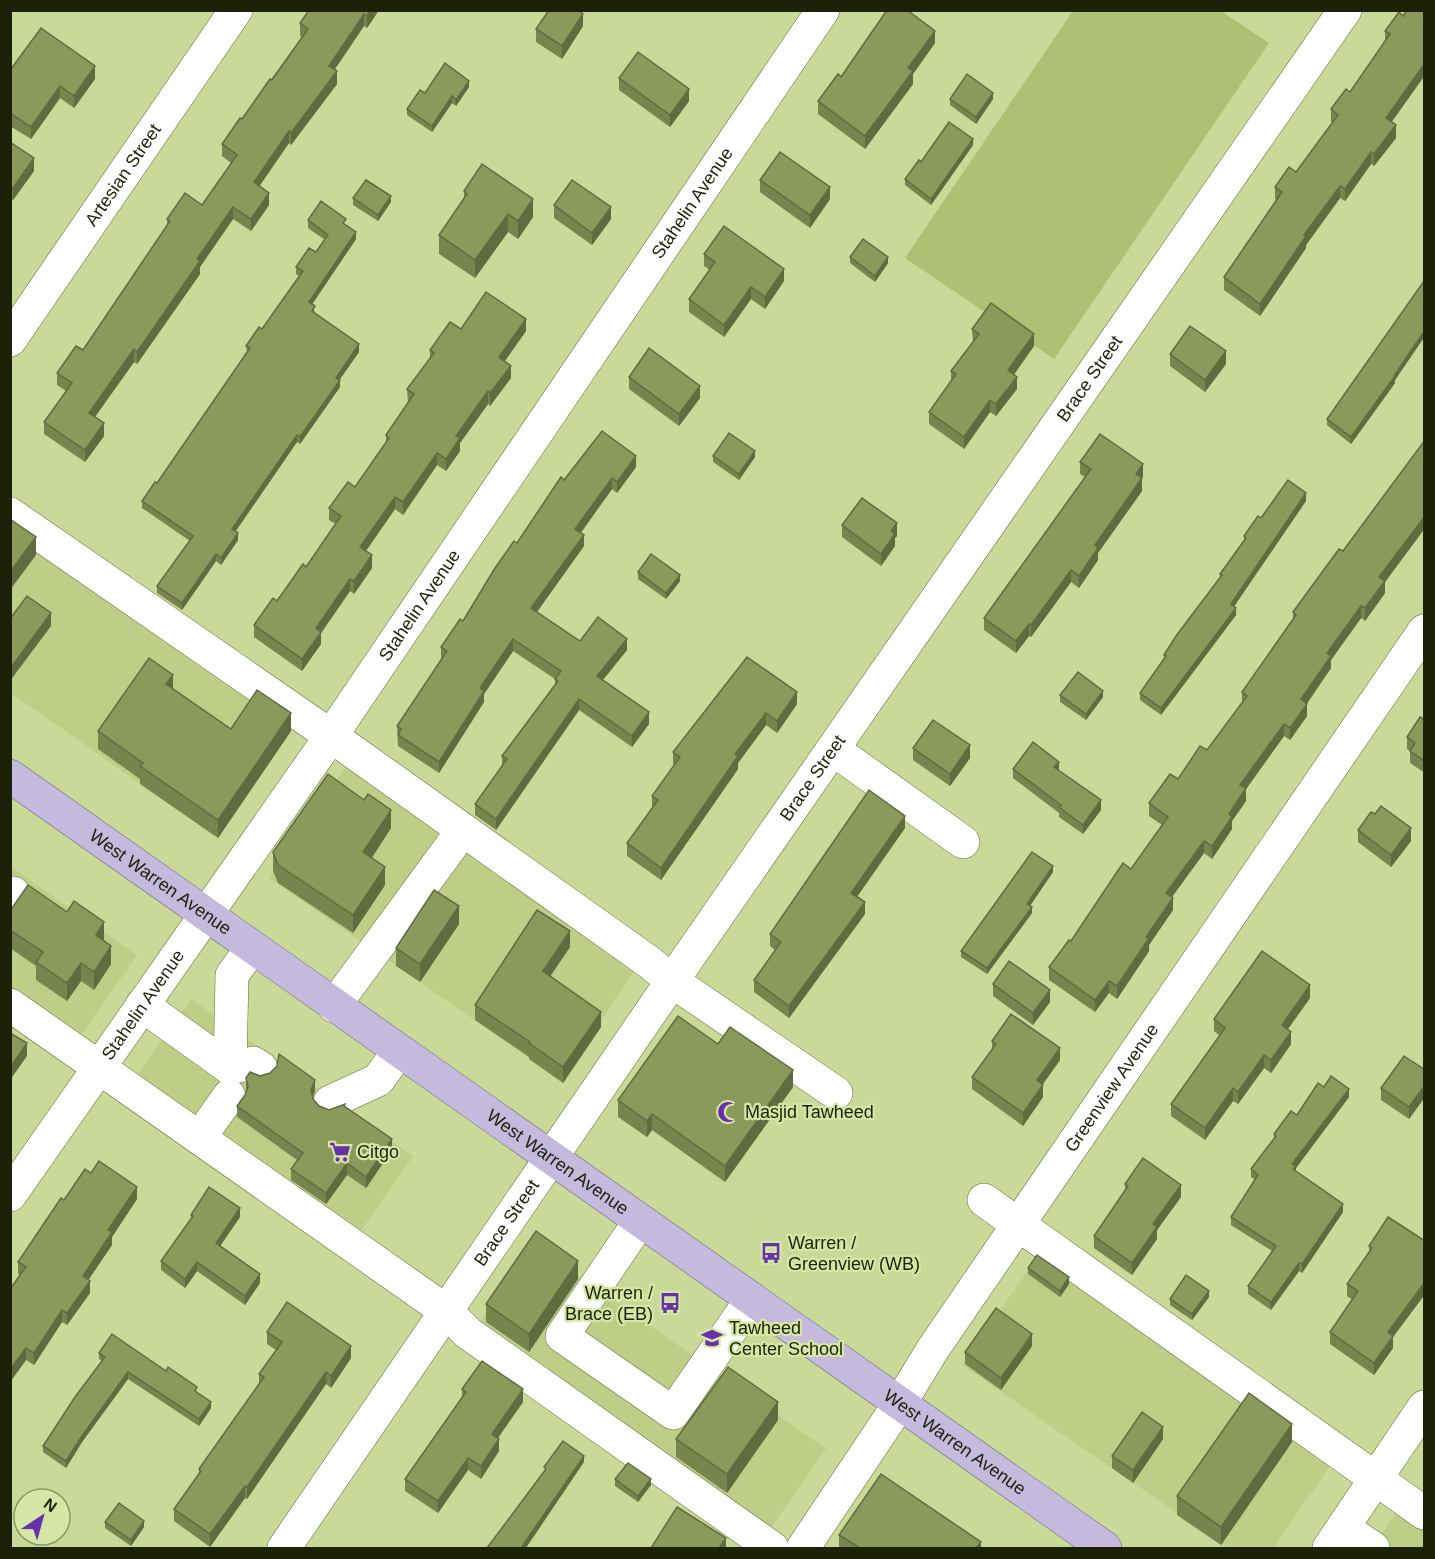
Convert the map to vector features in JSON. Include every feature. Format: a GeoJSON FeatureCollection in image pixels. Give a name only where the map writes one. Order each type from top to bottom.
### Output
{"type":"FeatureCollection","features":[{"type":"Feature","properties":{"kind":"main road","name":"West Warren Avenue"},"geometry":{"type":"LineString","coordinates":[[10,776],[550,1159],[1105,1548]]}},
{"type":"Feature","properties":{"kind":"street","name":"Artesian Street"},"geometry":{"type":"LineString","coordinates":[[10,340],[236,10]]}},
{"type":"Feature","properties":{"kind":"street","name":"Stahelin Avenue"},"geometry":{"type":"LineString","coordinates":[[10,1196],[331,736],[823,10]]}},
{"type":"Feature","properties":{"kind":"street","name":"Brace Street"},"geometry":{"type":"LineString","coordinates":[[284,1548],[672,981],[1345,10]]}},
{"type":"Feature","properties":{"kind":"street"},"geometry":{"type":"LineString","coordinates":[[10,514],[331,736],[649,962],[672,981],[836,1093]]}},
{"type":"Feature","properties":{"kind":"street","name":"Greenview Avenue"},"geometry":{"type":"LineString","coordinates":[[803,1548],[900,1404],[933,1348],[1425,630]]}},
{"type":"Feature","properties":{"kind":"street"},"geometry":{"type":"LineString","coordinates":[[834,750],[963,842]]}},
{"type":"Feature","properties":{"kind":"street"},"geometry":{"type":"LineString","coordinates":[[334,1006],[463,830]]}},
{"type":"Feature","properties":{"kind":"street"},"geometry":{"type":"LineString","coordinates":[[200,1137],[242,1083],[232,975],[252,948]]}},
{"type":"Feature","properties":{"kind":"street"},"geometry":{"type":"LineString","coordinates":[[10,1005],[446,1311],[468,1333],[772,1548]]}},
{"type":"Feature","properties":{"kind":"street"},"geometry":{"type":"LineString","coordinates":[[142,1005],[242,1083]]}},
{"type":"Feature","properties":{"kind":"street"},"geometry":{"type":"LineString","coordinates":[[330,1102],[378,1080],[399,1051]]}},
{"type":"Feature","properties":{"kind":"street"},"geometry":{"type":"LineString","coordinates":[[984,1200],[1017,1226],[1425,1513]]}},
{"type":"Feature","properties":{"kind":"street"},"geometry":{"type":"LineString","coordinates":[[640,1221],[562,1336],[673,1413],[752,1299]]}},
{"type":"Feature","properties":{"kind":"street"},"geometry":{"type":"LineString","coordinates":[[1373,1548],[1336,1538],[1425,1407]]}},
{"type":"Feature","properties":{"kind":"shaded area"},"geometry":{"type":"Polygon","coordinates":[[[1073,11],[1221,11],[1269,43],[1054,359],[905,258],[1073,11]]]}},
{"type":"Feature","properties":{"kind":"shaded area"},"geometry":{"type":"Polygon","coordinates":[[[10,526],[294,724],[215,836],[11,693],[10,526]]]}},
{"type":"Feature","properties":{"kind":"shaded area"},"geometry":{"type":"Polygon","coordinates":[[[350,760],[641,962],[560,1079],[269,878],[350,760]]]}},
{"type":"Feature","properties":{"kind":"shaded area"},"geometry":{"type":"Polygon","coordinates":[[[11,867],[137,955],[62,1063],[11,1027],[11,867]]]}},
{"type":"Feature","properties":{"kind":"shaded area"},"geometry":{"type":"Polygon","coordinates":[[[191,999],[413,1156],[341,1259],[118,1102],[191,999]]]}},
{"type":"Feature","properties":{"kind":"shaded area"},"geometry":{"type":"Polygon","coordinates":[[[534,1244],[826,1449],[770,1529],[478,1324],[534,1244]]]}},
{"type":"Feature","properties":{"kind":"shaded area"},"geometry":{"type":"Polygon","coordinates":[[[1039,1255],[1335,1459],[1273,1548],[1228,1548],[962,1365],[1039,1255]]]}},
{"type":"Feature","properties":{"kind":"shaded area"},"geometry":{"type":"Polygon","coordinates":[[[1399,1509],[1424,1527],[1424,1548],[1372,1548],[1399,1509]]]}},
{"type":"Feature","properties":{"kind":"building"},"geometry":{"type":"Polygon","coordinates":[[[309,10],[370,10],[367,16],[364,14],[329,66],[337,71],[291,133],[289,131],[254,182],[269,193],[251,219],[233,207],[197,259],[200,261],[137,352],[134,349],[89,413],[104,423],[85,450],[44,422],[72,383],[57,373],[76,346],[83,350],[170,221],[167,219],[185,193],[202,205],[237,155],[222,144],[308,29],[300,23],[309,10]]]}},
{"type":"Feature","properties":{"kind":"building"},"geometry":{"type":"Polygon","coordinates":[[[549,10],[578,10],[583,14],[562,46],[536,29],[549,10]]]}},
{"type":"Feature","properties":{"kind":"building"},"geometry":{"type":"Polygon","coordinates":[[[887,10],[907,10],[935,31],[908,68],[913,71],[865,136],[818,101],[838,74],[841,77],[887,10]]]}},
{"type":"Feature","properties":{"kind":"building"},"geometry":{"type":"Polygon","coordinates":[[[1407,10],[1425,10],[1425,63],[1386,118],[1396,125],[1374,154],[1371,152],[1345,189],[1340,186],[1304,235],[1306,236],[1260,304],[1224,277],[1282,192],[1275,187],[1289,167],[1296,172],[1338,115],[1331,109],[1346,89],[1350,92],[1390,34],[1385,31],[1399,12],[1403,16],[1407,10]]]}},
{"type":"Feature","properties":{"kind":"building"},"geometry":{"type":"Polygon","coordinates":[[[41,28],[95,66],[74,96],[60,86],[31,127],[10,113],[10,69],[41,28]]]}},
{"type":"Feature","properties":{"kind":"building"},"geometry":{"type":"Polygon","coordinates":[[[638,52],[689,89],[670,115],[619,78],[638,52]]]}},
{"type":"Feature","properties":{"kind":"building"},"geometry":{"type":"Polygon","coordinates":[[[445,63],[469,81],[456,100],[452,96],[432,126],[407,109],[420,90],[425,93],[445,63]]]}},
{"type":"Feature","properties":{"kind":"building"},"geometry":{"type":"Polygon","coordinates":[[[967,74],[993,93],[976,117],[950,99],[967,74]]]}},
{"type":"Feature","properties":{"kind":"building"},"geometry":{"type":"Polygon","coordinates":[[[949,122],[973,139],[931,199],[905,179],[919,160],[921,162],[949,122]]]}},
{"type":"Feature","properties":{"kind":"building"},"geometry":{"type":"Polygon","coordinates":[[[10,142],[34,158],[13,188],[10,186],[10,142]]]}},
{"type":"Feature","properties":{"kind":"building"},"geometry":{"type":"Polygon","coordinates":[[[780,152],[830,187],[810,215],[760,180],[780,152]]]}},
{"type":"Feature","properties":{"kind":"building"},"geometry":{"type":"Polygon","coordinates":[[[482,164],[533,199],[518,221],[508,214],[475,260],[439,235],[467,194],[464,191],[482,164]]]}},
{"type":"Feature","properties":{"kind":"building"},"geometry":{"type":"Polygon","coordinates":[[[366,180],[391,196],[378,215],[353,198],[366,180]]]}},
{"type":"Feature","properties":{"kind":"building"},"geometry":{"type":"Polygon","coordinates":[[[572,180],[611,207],[592,233],[554,205],[572,180]]]}},
{"type":"Feature","properties":{"kind":"building"},"geometry":{"type":"Polygon","coordinates":[[[321,201],[346,219],[343,223],[356,232],[309,302],[315,306],[312,311],[359,344],[336,378],[340,380],[300,437],[297,435],[232,529],[238,533],[221,558],[216,554],[182,603],[157,586],[193,536],[142,501],[155,482],[157,483],[250,348],[246,346],[259,327],[262,329],[303,271],[296,267],[309,248],[316,252],[328,235],[308,220],[321,201]]]}},
{"type":"Feature","properties":{"kind":"building"},"geometry":{"type":"Polygon","coordinates":[[[724,226],[784,269],[765,297],[751,287],[724,325],[689,299],[715,262],[704,254],[724,226]]]}},
{"type":"Feature","properties":{"kind":"building"},"geometry":{"type":"Polygon","coordinates":[[[863,239],[888,257],[875,276],[850,257],[863,239]]]}},
{"type":"Feature","properties":{"kind":"building"},"geometry":{"type":"Polygon","coordinates":[[[1424,281],[1425,330],[1351,437],[1327,419],[1424,281]]]}},
{"type":"Feature","properties":{"kind":"building"},"geometry":{"type":"Polygon","coordinates":[[[486,292],[526,319],[499,357],[511,366],[490,393],[488,391],[456,436],[460,438],[446,459],[437,453],[403,502],[395,497],[360,547],[372,555],[354,581],[350,579],[316,628],[321,632],[302,659],[254,625],[273,598],[277,601],[303,564],[306,567],[341,516],[329,508],[348,482],[355,487],[389,438],[386,435],[414,394],[407,389],[434,353],[430,350],[450,322],[461,329],[486,292]]]}},
{"type":"Feature","properties":{"kind":"building"},"geometry":{"type":"Polygon","coordinates":[[[991,303],[1034,334],[1008,370],[1017,377],[996,404],[990,400],[964,437],[929,412],[956,374],[951,371],[979,334],[972,329],[991,303]]]}},
{"type":"Feature","properties":{"kind":"building"},"geometry":{"type":"Polygon","coordinates":[[[1190,326],[1226,351],[1205,380],[1170,354],[1190,326]]]}},
{"type":"Feature","properties":{"kind":"building"},"geometry":{"type":"Polygon","coordinates":[[[649,348],[700,386],[679,414],[629,377],[649,348]]]}},
{"type":"Feature","properties":{"kind":"building"},"geometry":{"type":"Polygon","coordinates":[[[602,431],[636,456],[617,482],[612,478],[575,529],[584,535],[531,608],[580,641],[598,617],[627,639],[597,676],[649,712],[632,736],[579,699],[496,819],[475,804],[507,759],[502,756],[558,681],[555,679],[561,671],[513,639],[480,688],[484,691],[439,762],[398,735],[401,729],[397,726],[447,651],[441,647],[460,619],[463,621],[495,568],[514,541],[517,543],[561,477],[564,480],[602,431]]]}},
{"type":"Feature","properties":{"kind":"building"},"geometry":{"type":"Polygon","coordinates":[[[729,433],[755,451],[739,474],[713,456],[729,433]]]}},
{"type":"Feature","properties":{"kind":"building"},"geometry":{"type":"Polygon","coordinates":[[[1100,434],[1143,464],[1136,474],[1142,478],[1095,545],[1098,548],[1079,576],[1071,570],[1031,625],[1029,624],[1016,641],[984,618],[1091,469],[1080,462],[1100,434]]]}},
{"type":"Feature","properties":{"kind":"building"},"geometry":{"type":"Polygon","coordinates":[[[1425,440],[1425,516],[1379,577],[1385,581],[1365,608],[1361,606],[1327,653],[1331,656],[1301,699],[1307,704],[1290,728],[1284,724],[1240,785],[1246,788],[1229,814],[1232,817],[1212,846],[1204,841],[1166,893],[1173,898],[1146,937],[1149,938],[1117,986],[1109,981],[1095,1000],[1049,967],[1069,940],[1071,941],[1123,863],[1131,869],[1168,817],[1149,803],[1170,774],[1178,779],[1200,746],[1207,750],[1247,696],[1242,692],[1296,615],[1293,612],[1339,549],[1343,551],[1425,440]]]}},
{"type":"Feature","properties":{"kind":"building"},"geometry":{"type":"Polygon","coordinates":[[[1288,480],[1306,493],[1231,604],[1236,608],[1161,708],[1140,693],[1166,656],[1164,655],[1176,636],[1222,575],[1220,574],[1246,538],[1244,536],[1258,516],[1261,518],[1288,480]]]}},
{"type":"Feature","properties":{"kind":"building"},"geometry":{"type":"Polygon","coordinates":[[[862,498],[897,523],[891,531],[895,534],[881,554],[842,525],[862,498]]]}},
{"type":"Feature","properties":{"kind":"building"},"geometry":{"type":"Polygon","coordinates":[[[10,519],[36,537],[10,572],[10,519]]]}},
{"type":"Feature","properties":{"kind":"building"},"geometry":{"type":"Polygon","coordinates":[[[651,554],[680,575],[666,593],[638,572],[651,554]]]}},
{"type":"Feature","properties":{"kind":"building"},"geometry":{"type":"Polygon","coordinates":[[[27,596],[51,613],[10,669],[10,619],[27,596]]]}},
{"type":"Feature","properties":{"kind":"building"},"geometry":{"type":"Polygon","coordinates":[[[747,657],[797,692],[777,721],[766,713],[735,754],[738,756],[661,868],[627,843],[658,800],[652,796],[680,757],[673,752],[747,657]]]}},
{"type":"Feature","properties":{"kind":"building"},"geometry":{"type":"Polygon","coordinates":[[[149,658],[173,675],[166,684],[231,729],[257,690],[291,713],[218,820],[140,766],[143,763],[98,731],[149,658]]]}},
{"type":"Feature","properties":{"kind":"building"},"geometry":{"type":"Polygon","coordinates":[[[1078,672],[1103,691],[1086,714],[1060,695],[1078,672]]]}},
{"type":"Feature","properties":{"kind":"building"},"geometry":{"type":"Polygon","coordinates":[[[1420,717],[1425,720],[1425,761],[1410,751],[1415,743],[1407,737],[1420,717]]]}},
{"type":"Feature","properties":{"kind":"building"},"geometry":{"type":"Polygon","coordinates":[[[933,720],[970,745],[950,774],[913,748],[933,720]]]}},
{"type":"Feature","properties":{"kind":"building"},"geometry":{"type":"Polygon","coordinates":[[[1033,742],[1059,762],[1054,767],[1101,800],[1083,825],[1059,807],[1061,805],[1013,769],[1033,742]]]}},
{"type":"Feature","properties":{"kind":"building"},"geometry":{"type":"Polygon","coordinates":[[[328,774],[364,800],[368,794],[391,810],[363,852],[385,867],[353,915],[278,865],[273,852],[328,774]]]}},
{"type":"Feature","properties":{"kind":"building"},"geometry":{"type":"Polygon","coordinates":[[[869,790],[905,816],[851,893],[865,902],[789,1006],[754,980],[781,942],[770,934],[869,790]]]}},
{"type":"Feature","properties":{"kind":"building"},"geometry":{"type":"Polygon","coordinates":[[[1381,806],[1411,828],[1391,855],[1358,830],[1371,812],[1375,814],[1381,806]]]}},
{"type":"Feature","properties":{"kind":"building"},"geometry":{"type":"Polygon","coordinates":[[[1032,852],[1053,866],[1027,904],[1032,907],[987,968],[961,951],[1032,852]]]}},
{"type":"Feature","properties":{"kind":"building"},"geometry":{"type":"Polygon","coordinates":[[[28,885],[67,912],[74,901],[104,922],[96,935],[111,946],[94,972],[81,963],[67,983],[36,962],[43,952],[10,930],[10,911],[28,885]]]}},
{"type":"Feature","properties":{"kind":"building"},"geometry":{"type":"Polygon","coordinates":[[[434,890],[459,906],[420,964],[396,948],[434,890]]]}},
{"type":"Feature","properties":{"kind":"building"},"geometry":{"type":"Polygon","coordinates":[[[537,910],[570,931],[543,971],[601,1012],[563,1067],[475,1005],[537,910]]]}},
{"type":"Feature","properties":{"kind":"building"},"geometry":{"type":"Polygon","coordinates":[[[1262,951],[1310,985],[1282,1025],[1291,1032],[1271,1060],[1264,1055],[1238,1092],[1233,1088],[1205,1128],[1171,1104],[1225,1028],[1214,1019],[1262,951]]]}},
{"type":"Feature","properties":{"kind":"building"},"geometry":{"type":"Polygon","coordinates":[[[1009,961],[1050,990],[1033,1013],[993,984],[1009,961]]]}},
{"type":"Feature","properties":{"kind":"building"},"geometry":{"type":"Polygon","coordinates":[[[1011,1014],[1060,1048],[1037,1080],[1043,1085],[1023,1113],[972,1077],[996,1044],[992,1041],[1011,1014]]]}},
{"type":"Feature","properties":{"kind":"building"},"geometry":{"type":"Polygon","coordinates":[[[678,1016],[718,1044],[730,1027],[793,1070],[725,1166],[652,1114],[647,1121],[618,1100],[678,1016]]]}},
{"type":"Feature","properties":{"kind":"building"},"geometry":{"type":"Polygon","coordinates":[[[10,1033],[27,1043],[10,1068],[10,1033]]]}},
{"type":"Feature","properties":{"kind":"building"},"geometry":{"type":"Polygon","coordinates":[[[279,1054],[315,1080],[311,1090],[313,1099],[319,1106],[329,1110],[345,1104],[344,1106],[392,1139],[366,1177],[347,1163],[326,1193],[291,1169],[303,1153],[237,1106],[245,1095],[248,1087],[246,1078],[250,1072],[260,1076],[270,1073],[277,1066],[279,1054]]]}},
{"type":"Feature","properties":{"kind":"building"},"geometry":{"type":"Polygon","coordinates":[[[1404,1056],[1425,1070],[1425,1085],[1409,1107],[1381,1088],[1404,1056]]]}},
{"type":"Feature","properties":{"kind":"building"},"geometry":{"type":"Polygon","coordinates":[[[1331,1076],[1349,1089],[1292,1164],[1296,1166],[1293,1169],[1343,1204],[1302,1264],[1299,1263],[1271,1302],[1248,1286],[1276,1246],[1231,1217],[1258,1175],[1251,1169],[1276,1136],[1274,1134],[1291,1111],[1297,1115],[1318,1083],[1324,1087],[1331,1076]]]}},
{"type":"Feature","properties":{"kind":"building"},"geometry":{"type":"Polygon","coordinates":[[[1143,1158],[1181,1185],[1153,1224],[1157,1227],[1132,1263],[1094,1236],[1128,1186],[1125,1184],[1143,1158]]]}},
{"type":"Feature","properties":{"kind":"building"},"geometry":{"type":"Polygon","coordinates":[[[99,1161],[137,1187],[108,1230],[112,1232],[83,1276],[90,1281],[67,1313],[62,1310],[34,1353],[26,1348],[10,1370],[10,1289],[26,1267],[18,1262],[61,1198],[64,1200],[85,1169],[91,1173],[99,1161]]]}},
{"type":"Feature","properties":{"kind":"building"},"geometry":{"type":"Polygon","coordinates":[[[209,1187],[240,1208],[216,1243],[260,1274],[245,1296],[197,1262],[185,1279],[161,1261],[193,1216],[191,1215],[209,1187]]]}},
{"type":"Feature","properties":{"kind":"building"},"geometry":{"type":"Polygon","coordinates":[[[1388,1217],[1425,1241],[1425,1282],[1388,1332],[1393,1336],[1374,1363],[1330,1332],[1358,1291],[1347,1284],[1372,1248],[1369,1246],[1388,1217]]]}},
{"type":"Feature","properties":{"kind":"building"},"geometry":{"type":"Polygon","coordinates":[[[536,1231],[578,1261],[529,1334],[486,1304],[536,1231]]]}},
{"type":"Feature","properties":{"kind":"building"},"geometry":{"type":"Polygon","coordinates":[[[1037,1255],[1069,1277],[1060,1291],[1028,1268],[1037,1255]]]}},
{"type":"Feature","properties":{"kind":"building"},"geometry":{"type":"Polygon","coordinates":[[[1186,1275],[1209,1291],[1192,1314],[1170,1299],[1186,1275]]]}},
{"type":"Feature","properties":{"kind":"building"},"geometry":{"type":"Polygon","coordinates":[[[287,1302],[351,1346],[331,1376],[326,1372],[247,1487],[245,1486],[210,1534],[174,1509],[201,1471],[199,1469],[264,1377],[259,1374],[282,1342],[267,1332],[287,1302]]]}},
{"type":"Feature","properties":{"kind":"building"},"geometry":{"type":"Polygon","coordinates":[[[996,1308],[1032,1334],[1001,1378],[965,1352],[996,1308]]]}},
{"type":"Feature","properties":{"kind":"building"},"geometry":{"type":"Polygon","coordinates":[[[112,1334],[166,1371],[168,1367],[197,1387],[195,1391],[211,1402],[199,1419],[128,1372],[66,1461],[43,1446],[105,1357],[99,1353],[112,1334]]]}},
{"type":"Feature","properties":{"kind":"building"},"geometry":{"type":"Polygon","coordinates":[[[482,1361],[523,1389],[492,1434],[499,1439],[481,1466],[468,1458],[438,1501],[405,1479],[466,1392],[462,1389],[482,1361]]]}},
{"type":"Feature","properties":{"kind":"building"},"geometry":{"type":"Polygon","coordinates":[[[728,1367],[778,1402],[727,1474],[676,1439],[728,1367]]]}},
{"type":"Feature","properties":{"kind":"building"},"geometry":{"type":"Polygon","coordinates":[[[1249,1393],[1292,1424],[1221,1527],[1177,1496],[1249,1393]]]}},
{"type":"Feature","properties":{"kind":"building"},"geometry":{"type":"Polygon","coordinates":[[[1142,1412],[1163,1427],[1133,1470],[1112,1456],[1142,1412]]]}},
{"type":"Feature","properties":{"kind":"building"},"geometry":{"type":"Polygon","coordinates":[[[563,1441],[584,1456],[521,1548],[487,1548],[546,1469],[544,1467],[563,1441]]]}},
{"type":"Feature","properties":{"kind":"building"},"geometry":{"type":"Polygon","coordinates":[[[628,1463],[651,1479],[638,1496],[615,1479],[628,1463]]]}},
{"type":"Feature","properties":{"kind":"building"},"geometry":{"type":"Polygon","coordinates":[[[881,1474],[981,1542],[976,1548],[860,1548],[839,1535],[881,1474]]]}},
{"type":"Feature","properties":{"kind":"building"},"geometry":{"type":"Polygon","coordinates":[[[119,1503],[144,1521],[131,1540],[105,1522],[119,1503]]]}},
{"type":"Feature","properties":{"kind":"building"},"geometry":{"type":"Polygon","coordinates":[[[677,1507],[726,1538],[719,1548],[651,1548],[677,1507]]]}},
{"type":"Feature","properties":{"kind":"place","name":"Masjid Tawheed"},"geometry":{"type":"Point","coordinates":[728,1112]}},
{"type":"Feature","properties":{"kind":"place","name":"Citgo"},"geometry":{"type":"Point","coordinates":[340,1152]}},
{"type":"Feature","properties":{"kind":"place","name":"Warren / Greenview (WB)"},"geometry":{"type":"Point","coordinates":[771,1253]}},
{"type":"Feature","properties":{"kind":"place","name":"Warren / Brace (EB)"},"geometry":{"type":"Point","coordinates":[670,1303]}},
{"type":"Feature","properties":{"kind":"place","name":"Tawheed Center School"},"geometry":{"type":"Point","coordinates":[712,1338]}}]}
